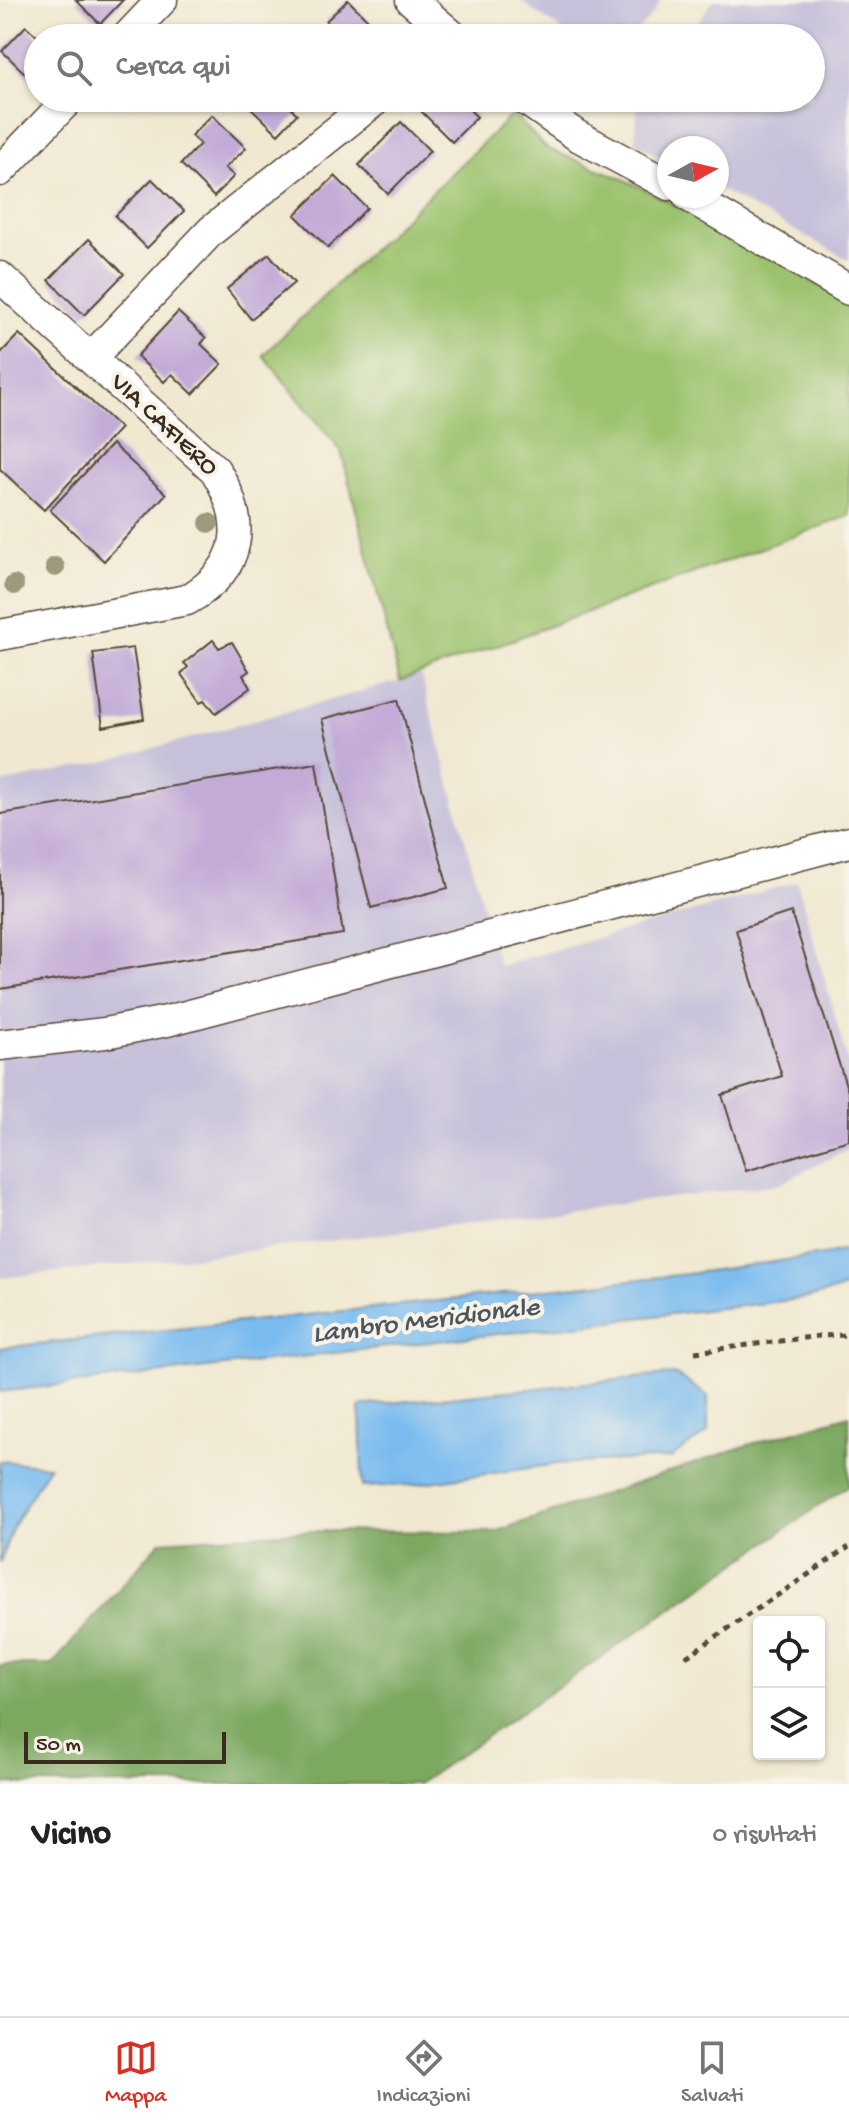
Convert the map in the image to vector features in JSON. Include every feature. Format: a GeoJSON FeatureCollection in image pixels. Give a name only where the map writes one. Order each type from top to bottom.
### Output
{"type":"FeatureCollection","features":[{"type":"Feature","properties":{"kind":"street"},"geometry":{"type":"LineString","coordinates":[[139,24],[162,0]]}},
{"type":"Feature","properties":{"kind":"street"},"geometry":{"type":"LineString","coordinates":[[411,0],[438,24]]}},
{"type":"Feature","properties":{"kind":"street"},"geometry":{"type":"LineString","coordinates":[[0,171],[57,112]]}},
{"type":"Feature","properties":{"kind":"street"},"geometry":{"type":"LineString","coordinates":[[91,358],[211,231],[360,112]]}},
{"type":"Feature","properties":{"kind":"street"},"geometry":{"type":"LineString","coordinates":[[543,112],[576,135],[657,179]]}},
{"type":"Feature","properties":{"kind":"street"},"geometry":{"type":"LineString","coordinates":[[709,208],[849,290]]}},
{"type":"Feature","properties":{"kind":"street","name":"VIA CAFIERO"},"geometry":{"type":"LineString","coordinates":[[0,277],[215,470],[228,492],[236,517],[235,544],[223,572],[187,600],[0,635]]}},
{"type":"Feature","properties":{"kind":"street"},"geometry":{"type":"LineString","coordinates":[[0,1045],[105,1033],[167,1021],[849,842]]}},
{"type":"Feature","properties":{"kind":"path"},"geometry":{"type":"LineString","coordinates":[[695,1352],[849,1335]]}},
{"type":"Feature","properties":{"kind":"path"},"geometry":{"type":"LineString","coordinates":[[686,1657],[849,1547]]}},
{"type":"Feature","properties":{"kind":"shaded area"},"geometry":{"type":"Polygon","coordinates":[[[519,0],[661,0],[643,24],[553,24],[519,0]]]}},
{"type":"Feature","properties":{"kind":"shaded area"},"geometry":{"type":"Polygon","coordinates":[[[714,0],[849,0],[849,260],[729,195],[729,136],[657,136],[657,155],[635,142],[637,112],[825,112],[825,24],[696,24],[714,0]]]}},
{"type":"Feature","properties":{"kind":"shaded area"},"geometry":{"type":"Polygon","coordinates":[[[421,675],[499,966],[797,882],[849,1066],[849,1148],[780,1184],[224,1254],[0,1278],[0,783],[99,763],[421,675]]]}},
{"type":"Feature","properties":{"kind":"green space"},"geometry":{"type":"Polygon","coordinates":[[[513,114],[546,148],[657,196],[657,208],[682,208],[747,240],[849,304],[849,516],[400,681],[341,451],[263,355],[513,114]]]}},
{"type":"Feature","properties":{"kind":"green space"},"geometry":{"type":"Polygon","coordinates":[[[849,1415],[849,1485],[418,1784],[0,1784],[0,1665],[52,1665],[161,1541],[306,1531],[494,1532],[748,1445],[849,1415]]]}},
{"type":"Feature","properties":{"kind":"water","name":"Lambro Meridionale"},"geometry":{"type":"Polygon","coordinates":[[[849,1249],[849,1287],[808,1298],[0,1392],[0,1348],[687,1274],[849,1249]]]}},
{"type":"Feature","properties":{"kind":"water"},"geometry":{"type":"Polygon","coordinates":[[[675,1374],[708,1396],[708,1432],[671,1458],[557,1464],[410,1485],[362,1487],[360,1406],[675,1374]]]}},
{"type":"Feature","properties":{"kind":"water"},"geometry":{"type":"Polygon","coordinates":[[[0,1461],[49,1466],[13,1526],[0,1563],[0,1461]]]}},
{"type":"Feature","properties":{"kind":"building"},"geometry":{"type":"Polygon","coordinates":[[[76,0],[123,0],[100,24],[76,0]]]}},
{"type":"Feature","properties":{"kind":"building"},"geometry":{"type":"Polygon","coordinates":[[[348,0],[372,24],[329,24],[326,21],[348,0]]]}},
{"type":"Feature","properties":{"kind":"building"},"geometry":{"type":"Polygon","coordinates":[[[24,28],[24,72],[2,51],[24,28]]]}},
{"type":"Feature","properties":{"kind":"building"},"geometry":{"type":"Polygon","coordinates":[[[255,112],[295,112],[297,114],[278,134],[255,112]]]}},
{"type":"Feature","properties":{"kind":"building"},"geometry":{"type":"Polygon","coordinates":[[[422,112],[472,112],[477,117],[452,142],[422,112]]]}},
{"type":"Feature","properties":{"kind":"building"},"geometry":{"type":"Polygon","coordinates":[[[212,115],[246,148],[225,168],[234,176],[214,197],[181,164],[200,144],[191,136],[212,115]]]}},
{"type":"Feature","properties":{"kind":"building"},"geometry":{"type":"Polygon","coordinates":[[[401,122],[430,151],[388,194],[359,165],[401,122]]]}},
{"type":"Feature","properties":{"kind":"building"},"geometry":{"type":"Polygon","coordinates":[[[335,176],[367,208],[328,248],[295,215],[335,176]]]}},
{"type":"Feature","properties":{"kind":"building"},"geometry":{"type":"Polygon","coordinates":[[[152,179],[184,211],[147,248],[115,216],[152,179]]]}},
{"type":"Feature","properties":{"kind":"building"},"geometry":{"type":"Polygon","coordinates":[[[89,239],[124,274],[84,315],[49,280],[89,239]]]}},
{"type":"Feature","properties":{"kind":"building"},"geometry":{"type":"Polygon","coordinates":[[[269,254],[294,283],[251,319],[227,289],[269,254]]]}},
{"type":"Feature","properties":{"kind":"building"},"geometry":{"type":"Polygon","coordinates":[[[178,312],[206,338],[201,344],[222,364],[193,394],[172,374],[164,382],[137,356],[178,312]]]}},
{"type":"Feature","properties":{"kind":"building"},"geometry":{"type":"Polygon","coordinates":[[[19,334],[120,428],[44,510],[0,469],[0,354],[19,334]]]}},
{"type":"Feature","properties":{"kind":"building"},"geometry":{"type":"Polygon","coordinates":[[[112,444],[166,494],[104,561],[50,510],[112,444]]]}},
{"type":"Feature","properties":{"kind":"building"},"geometry":{"type":"Polygon","coordinates":[[[213,640],[219,648],[232,642],[249,671],[243,675],[250,688],[216,713],[205,700],[201,702],[181,674],[188,667],[184,663],[213,640]]]}},
{"type":"Feature","properties":{"kind":"building"},"geometry":{"type":"Polygon","coordinates":[[[133,648],[144,719],[103,727],[93,653],[133,648]]]}},
{"type":"Feature","properties":{"kind":"building"},"geometry":{"type":"Polygon","coordinates":[[[399,699],[448,888],[371,908],[322,719],[399,699]]]}},
{"type":"Feature","properties":{"kind":"building"},"geometry":{"type":"Polygon","coordinates":[[[316,763],[343,934],[0,989],[0,814],[316,763]]]}},
{"type":"Feature","properties":{"kind":"building"},"geometry":{"type":"Polygon","coordinates":[[[791,912],[849,1095],[849,1140],[746,1171],[722,1095],[782,1076],[736,930],[791,912]]]}}]}
